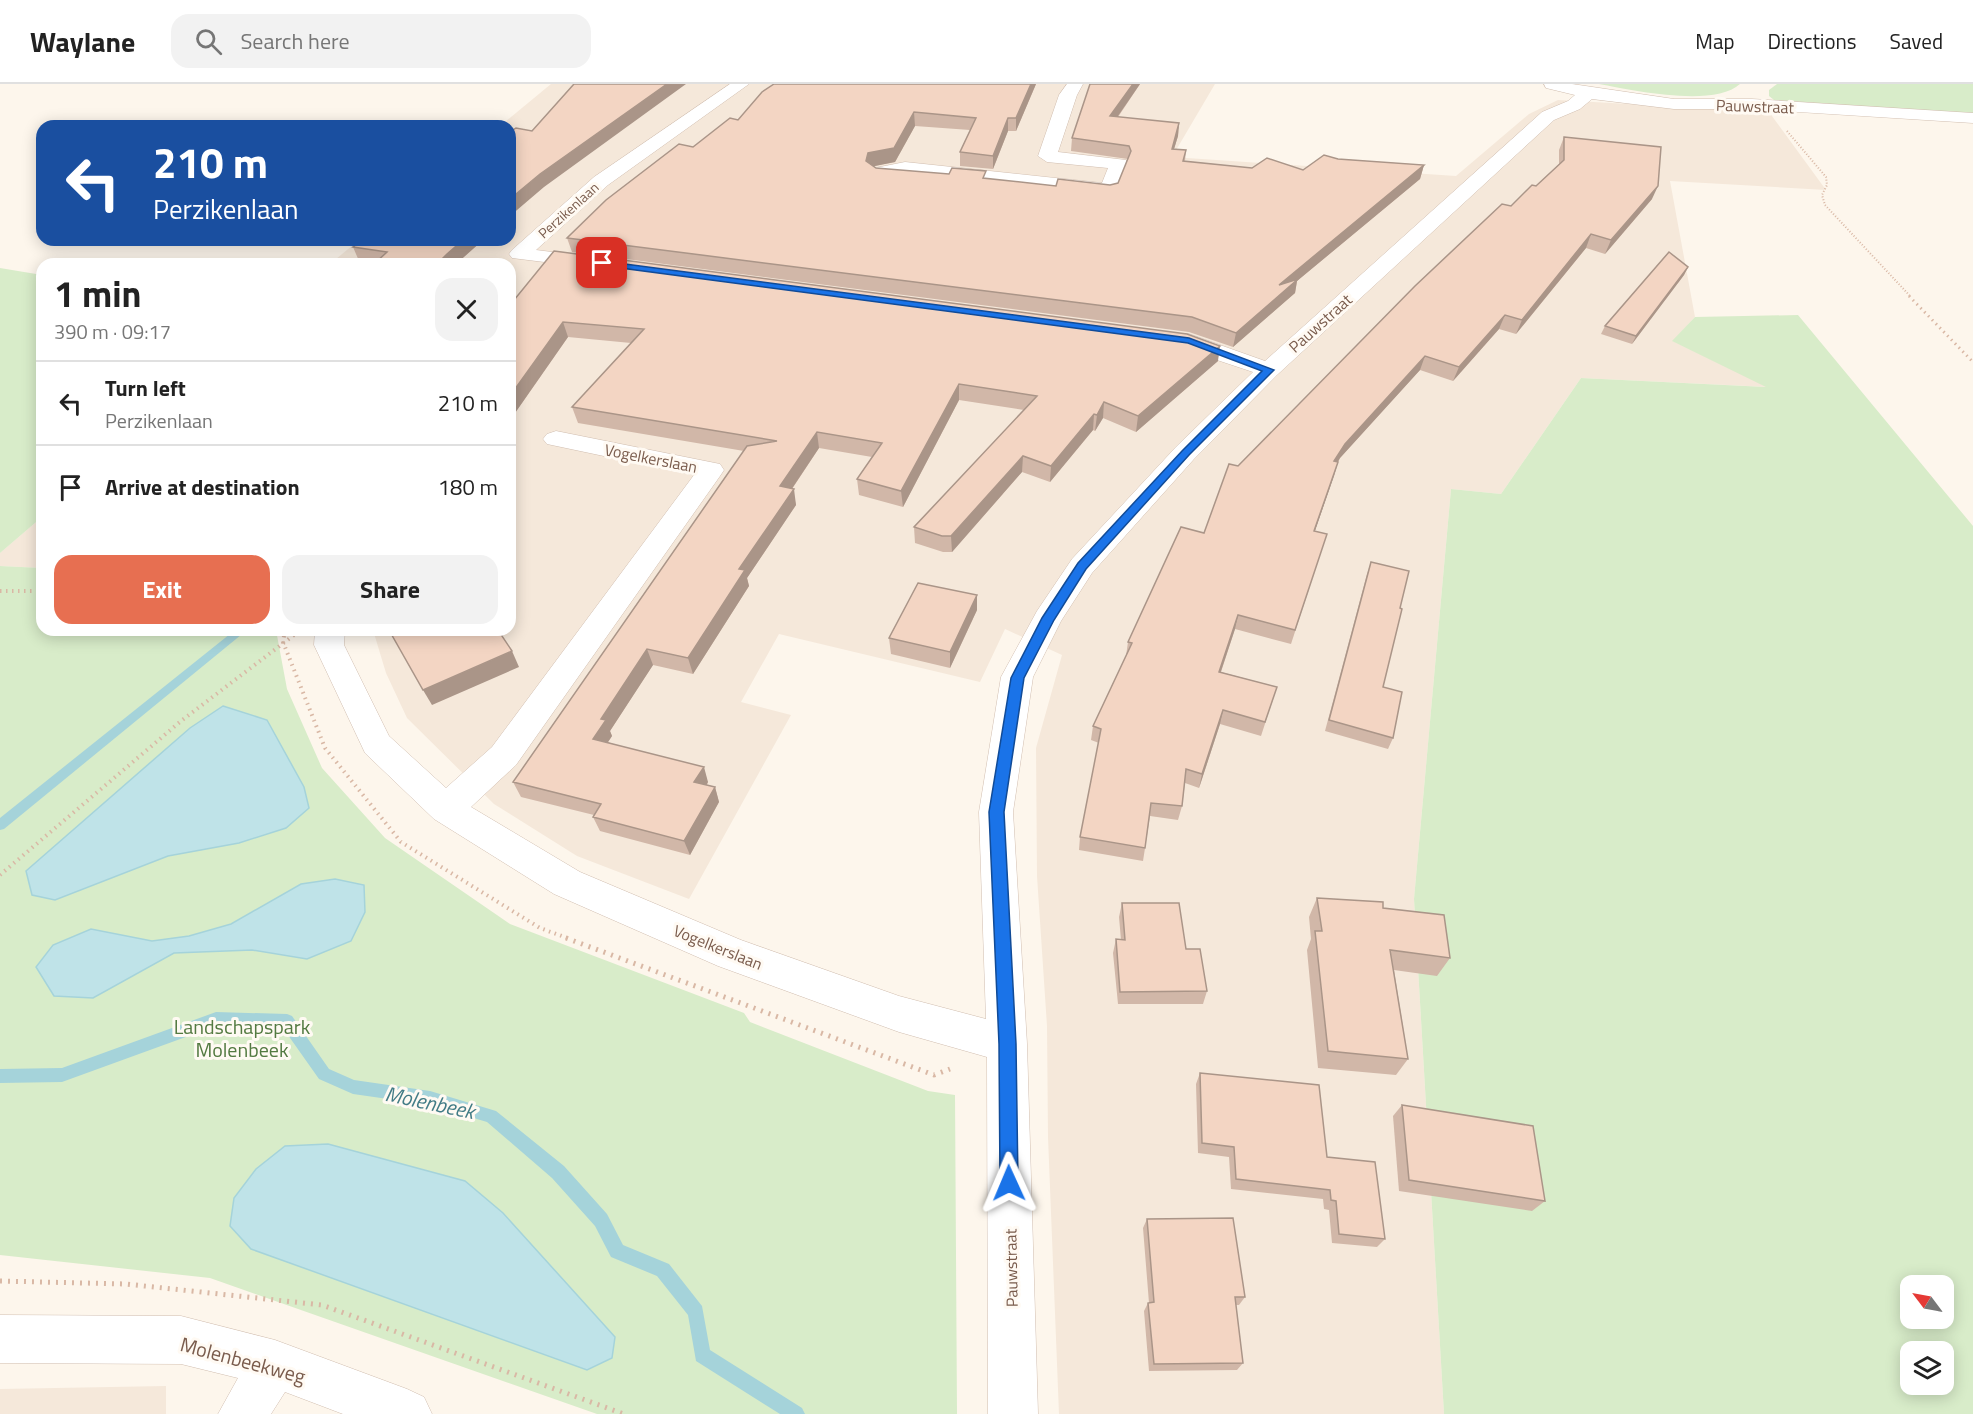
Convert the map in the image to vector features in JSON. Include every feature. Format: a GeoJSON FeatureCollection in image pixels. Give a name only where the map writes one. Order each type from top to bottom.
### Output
{"type":"FeatureCollection","features":[{"type":"Feature","properties":{"kind":"street","name":"Perzikenlaan"},"geometry":{"type":"LineString","coordinates":[[515,258],[601,181],[671,130],[741,84]]}},
{"type":"Feature","properties":{"kind":"street"},"geometry":{"type":"LineString","coordinates":[[1035,182],[1047,156],[1068,95],[1075,84]]}},
{"type":"Feature","properties":{"kind":"street"},"geometry":{"type":"LineString","coordinates":[[1552,84],[1588,93]]}},
{"type":"Feature","properties":{"kind":"street","name":"Pauwstraat"},"geometry":{"type":"LineString","coordinates":[[1013,1414],[1007,1044],[996,812],[1017,678],[1048,618],[1082,566],[1185,453],[1269,370],[1548,116],[1574,105],[1588,93],[1674,104],[1755,99],[1973,118]]}},
{"type":"Feature","properties":{"kind":"street"},"geometry":{"type":"LineString","coordinates":[[877,173],[905,168],[1109,190],[1119,164],[1047,156]]}},
{"type":"Feature","properties":{"kind":"street","name":"Perzikenlaan"},"geometry":{"type":"LineString","coordinates":[[516,259],[613,265]]}},
{"type":"Feature","properties":{"kind":"street"},"geometry":{"type":"LineString","coordinates":[[1154,336],[1189,341],[1269,370]]}},
{"type":"Feature","properties":{"kind":"street","name":"Vogelkerslaan"},"geometry":{"type":"LineString","coordinates":[[446,809],[504,756],[711,470],[556,439]]}},
{"type":"Feature","properties":{"kind":"street","name":"Vogelkerslaan"},"geometry":{"type":"LineString","coordinates":[[330,636],[329,645],[377,744],[446,809],[567,883],[731,954],[899,1014],[1007,1044]]}},
{"type":"Feature","properties":{"kind":"street","name":"Molenbeekweg"},"geometry":{"type":"LineString","coordinates":[[0,1339],[181,1341],[275,1364],[407,1414]]}},
{"type":"Feature","properties":{"kind":"street"},"geometry":{"type":"LineString","coordinates":[[243,1414],[275,1364]]}},
{"type":"Feature","properties":{"kind":"path"},"geometry":{"type":"LineString","coordinates":[[1755,99],[1826,177],[1827,185],[1822,195],[1826,205],[1842,226],[1973,362]]}},
{"type":"Feature","properties":{"kind":"path"},"geometry":{"type":"LineString","coordinates":[[0,591],[36,591]]}},
{"type":"Feature","properties":{"kind":"path"},"geometry":{"type":"LineString","coordinates":[[0,875],[187,714],[293,636]]}},
{"type":"Feature","properties":{"kind":"path"},"geometry":{"type":"LineString","coordinates":[[0,1281],[126,1284],[322,1305],[624,1414]]}},
{"type":"Feature","properties":{"kind":"shaded area"},"geometry":{"type":"Polygon","coordinates":[[[551,84],[1215,84],[1172,157],[1456,176],[1529,114],[1558,100],[1769,112],[1826,190],[1670,181],[1695,317],[1673,341],[1768,387],[1581,378],[1501,494],[1451,489],[1414,899],[1444,1414],[1059,1414],[1048,1137],[1047,1026],[1037,876],[1036,748],[1062,655],[1005,629],[980,682],[779,634],[741,702],[791,715],[689,899],[577,856],[494,804],[407,718],[386,673],[375,636],[516,636],[516,258],[337,258],[352,246],[516,246],[516,120],[507,120],[551,84]]]}},
{"type":"Feature","properties":{"kind":"shaded area"},"geometry":{"type":"Polygon","coordinates":[[[36,522],[36,568],[0,566],[0,553],[36,522]]]}},
{"type":"Feature","properties":{"kind":"shaded area"},"geometry":{"type":"Polygon","coordinates":[[[166,1386],[166,1414],[0,1414],[0,1389],[166,1386]]]}},
{"type":"Feature","properties":{"kind":"green space"},"geometry":{"type":"Polygon","coordinates":[[[1599,84],[1740,84],[1728,91],[1712,95],[1692,96],[1651,93],[1599,84]]]}},
{"type":"Feature","properties":{"kind":"green space"},"geometry":{"type":"Polygon","coordinates":[[[1777,84],[1973,84],[1973,114],[1774,100],[1769,96],[1769,90],[1777,84]]]}},
{"type":"Feature","properties":{"kind":"green space"},"geometry":{"type":"Polygon","coordinates":[[[0,268],[36,274],[36,522],[0,553],[0,268]]]}},
{"type":"Feature","properties":{"kind":"green space"},"geometry":{"type":"Polygon","coordinates":[[[1798,315],[1973,526],[1973,1414],[1444,1414],[1414,899],[1451,489],[1501,494],[1581,378],[1766,387],[1672,341],[1695,317],[1798,315]]]}},
{"type":"Feature","properties":{"kind":"green space","name":"Landschapspark Molenbeek"},"geometry":{"type":"Polygon","coordinates":[[[0,566],[36,568],[36,636],[277,636],[287,689],[322,768],[385,838],[510,924],[744,1013],[750,1022],[928,1091],[955,1095],[957,1414],[597,1414],[210,1278],[0,1255],[0,566]]]}},
{"type":"Feature","properties":{"kind":"water"},"geometry":{"type":"Polygon","coordinates":[[[223,706],[267,720],[304,787],[309,808],[286,828],[239,843],[168,856],[55,900],[32,895],[26,871],[190,728],[223,706]]]}},
{"type":"Feature","properties":{"kind":"water"},"geometry":{"type":"Polygon","coordinates":[[[335,879],[364,885],[365,912],[351,941],[307,959],[252,950],[174,953],[93,998],[54,996],[36,967],[53,945],[91,929],[152,941],[189,936],[231,924],[301,884],[335,879]]]}},
{"type":"Feature","properties":{"kind":"water"},"geometry":{"type":"Polygon","coordinates":[[[328,1144],[465,1181],[503,1213],[615,1337],[612,1358],[587,1370],[251,1249],[230,1226],[234,1198],[256,1169],[285,1146],[328,1144]]]}},
{"type":"Feature","properties":{"kind":"building"},"geometry":{"type":"Polygon","coordinates":[[[574,84],[667,84],[540,174],[516,194],[516,128],[532,131],[574,84]]]}},
{"type":"Feature","properties":{"kind":"building"},"geometry":{"type":"Polygon","coordinates":[[[774,84],[1031,84],[1016,118],[1008,118],[993,156],[960,152],[976,118],[914,112],[894,148],[868,153],[866,161],[876,168],[949,174],[952,168],[986,171],[983,178],[1056,186],[1058,179],[1110,185],[1118,183],[1131,151],[1129,146],[1072,138],[1090,84],[1133,84],[1110,116],[1179,123],[1172,149],[1186,150],[1183,161],[1252,168],[1267,158],[1303,170],[1324,155],[1338,159],[1424,165],[1279,285],[1298,279],[1236,333],[1192,317],[567,238],[606,200],[679,144],[693,147],[730,118],[738,120],[762,92],[774,84]]]}},
{"type":"Feature","properties":{"kind":"building"},"geometry":{"type":"Polygon","coordinates":[[[1564,137],[1661,147],[1658,186],[1611,240],[1591,234],[1522,320],[1505,315],[1459,367],[1425,356],[1345,444],[1334,461],[1338,462],[1314,531],[1327,534],[1295,630],[1238,615],[1219,672],[1277,687],[1265,722],[1223,710],[1202,774],[1186,769],[1182,806],[1151,803],[1145,848],[1080,837],[1101,729],[1093,726],[1132,643],[1128,642],[1181,527],[1204,533],[1229,464],[1238,466],[1415,286],[1502,204],[1511,206],[1532,185],[1536,186],[1564,160],[1564,137]]]}},
{"type":"Feature","properties":{"kind":"building"},"geometry":{"type":"Polygon","coordinates":[[[456,246],[443,258],[380,258],[387,252],[353,247],[456,246]]]}},
{"type":"Feature","properties":{"kind":"building"},"geometry":{"type":"Polygon","coordinates":[[[554,251],[1187,334],[1220,346],[1138,416],[1104,402],[1097,415],[1094,414],[1051,466],[1023,456],[951,536],[942,536],[914,527],[1037,396],[959,384],[901,491],[857,479],[882,443],[817,432],[780,486],[794,489],[739,569],[745,570],[688,658],[647,649],[601,719],[606,720],[593,739],[704,767],[694,782],[715,787],[684,841],[593,817],[601,804],[513,782],[747,446],[777,441],[572,407],[644,329],[563,322],[516,388],[516,298],[554,251]]]}},
{"type":"Feature","properties":{"kind":"building"},"geometry":{"type":"Polygon","coordinates":[[[1669,252],[1688,267],[1636,336],[1605,326],[1669,252]]]}},
{"type":"Feature","properties":{"kind":"building"},"geometry":{"type":"Polygon","coordinates":[[[1371,562],[1409,571],[1383,687],[1402,692],[1393,738],[1329,720],[1371,562]]]}},
{"type":"Feature","properties":{"kind":"building"},"geometry":{"type":"Polygon","coordinates":[[[918,583],[977,595],[950,652],[889,638],[918,583]]]}},
{"type":"Feature","properties":{"kind":"building"},"geometry":{"type":"Polygon","coordinates":[[[392,636],[502,636],[512,651],[423,690],[392,636]]]}},
{"type":"Feature","properties":{"kind":"building"},"geometry":{"type":"Polygon","coordinates":[[[1317,898],[1383,902],[1383,908],[1444,915],[1450,958],[1390,950],[1408,1059],[1328,1051],[1315,931],[1322,931],[1317,898]]]}},
{"type":"Feature","properties":{"kind":"building"},"geometry":{"type":"Polygon","coordinates":[[[1122,903],[1179,903],[1186,949],[1200,949],[1207,991],[1120,992],[1116,939],[1125,940],[1122,903]]]}},
{"type":"Feature","properties":{"kind":"building"},"geometry":{"type":"Polygon","coordinates":[[[1200,1073],[1319,1085],[1327,1157],[1375,1162],[1385,1239],[1339,1234],[1336,1201],[1331,1200],[1330,1190],[1236,1179],[1234,1147],[1202,1143],[1200,1073]]]}},
{"type":"Feature","properties":{"kind":"building"},"geometry":{"type":"Polygon","coordinates":[[[1402,1105],[1533,1126],[1545,1201],[1409,1180],[1402,1105]]]}},
{"type":"Feature","properties":{"kind":"building"},"geometry":{"type":"Polygon","coordinates":[[[1233,1218],[1245,1297],[1235,1297],[1243,1363],[1154,1364],[1148,1303],[1154,1302],[1147,1219],[1233,1218]]]}},
{"type":"Feature","properties":{"kind":"waterway"},"geometry":{"type":"LineString","coordinates":[[0,825],[235,636]]}},
{"type":"Feature","properties":{"kind":"waterway","name":"Molenbeek"},"geometry":{"type":"LineString","coordinates":[[0,1076],[62,1075],[216,1019],[287,1021],[324,1074],[353,1087],[430,1098],[491,1116],[558,1172],[601,1220],[617,1251],[663,1270],[696,1312],[702,1355],[796,1414]]}},
{"type":"Feature","properties":{"kind":"route"},"geometry":{"type":"LineString","coordinates":[[602,263],[1189,341],[1269,370],[1185,453],[1082,566],[1048,618],[1017,678],[996,812],[1007,1044],[1009,1183]]}}]}
